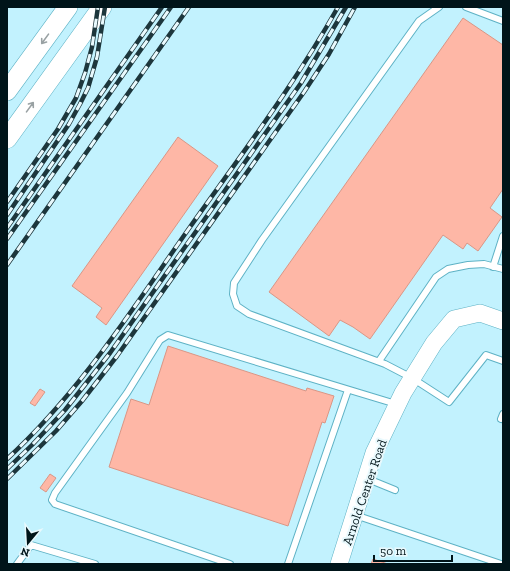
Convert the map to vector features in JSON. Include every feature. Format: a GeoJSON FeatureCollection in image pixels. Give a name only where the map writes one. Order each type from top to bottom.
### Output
{"type":"FeatureCollection","features":[{"type":"Feature","properties":{"kind":"main road"},"geometry":{"type":"LineString","coordinates":[[7,91],[68,7]]}},
{"type":"Feature","properties":{"kind":"main road"},"geometry":{"type":"LineString","coordinates":[[7,139],[102,7]]}},
{"type":"Feature","properties":{"kind":"street","name":"Arnold Center Road"},"geometry":{"type":"LineString","coordinates":[[339,564],[374,453],[397,405],[434,343],[454,319],[480,313],[503,321]]}},
{"type":"Feature","properties":{"kind":"lane"},"geometry":{"type":"LineString","coordinates":[[439,7],[419,21],[262,240],[234,283],[233,294],[237,306],[249,314],[379,362],[412,378],[449,402],[486,355],[503,361]]}},
{"type":"Feature","properties":{"kind":"lane"},"geometry":{"type":"LineString","coordinates":[[466,7],[503,21]]}},
{"type":"Feature","properties":{"kind":"lane"},"geometry":{"type":"LineString","coordinates":[[493,267],[503,236]]}},
{"type":"Feature","properties":{"kind":"lane"},"geometry":{"type":"LineString","coordinates":[[379,362],[436,277],[448,269],[468,265],[484,264],[503,270]]}},
{"type":"Feature","properties":{"kind":"lane"},"geometry":{"type":"LineString","coordinates":[[230,564],[55,504],[52,500],[55,493],[127,393],[160,340],[168,335],[397,405]]}},
{"type":"Feature","properties":{"kind":"lane"},"geometry":{"type":"LineString","coordinates":[[288,564],[348,390]]}},
{"type":"Feature","properties":{"kind":"lane"},"geometry":{"type":"LineString","coordinates":[[366,479],[395,490]]}},
{"type":"Feature","properties":{"kind":"lane"},"geometry":{"type":"LineString","coordinates":[[355,515],[501,564]]}},
{"type":"Feature","properties":{"kind":"lane"},"geometry":{"type":"LineString","coordinates":[[17,564],[31,545],[94,564]]}},
{"type":"Feature","properties":{"kind":"building"},"geometry":{"type":"Polygon","coordinates":[[[463,18],[503,45],[503,189],[490,208],[502,217],[478,251],[467,243],[463,249],[443,235],[370,339],[340,320],[329,336],[269,292],[463,18]]]}},
{"type":"Feature","properties":{"kind":"building"},"geometry":{"type":"Polygon","coordinates":[[[178,137],[218,166],[106,325],[96,317],[102,308],[72,286],[178,137]]]}},
{"type":"Feature","properties":{"kind":"building"},"geometry":{"type":"Polygon","coordinates":[[[168,346],[306,391],[307,388],[334,396],[325,423],[322,422],[288,526],[109,467],[131,399],[149,405],[168,346]]]}},
{"type":"Feature","properties":{"kind":"building"},"geometry":{"type":"Polygon","coordinates":[[[40,389],[45,392],[35,406],[30,403],[40,389]]]}},
{"type":"Feature","properties":{"kind":"building"},"geometry":{"type":"Polygon","coordinates":[[[50,474],[56,478],[46,492],[40,488],[50,474]]]}},
{"type":"Feature","properties":{"kind":"building"},"geometry":{"type":"Polygon","coordinates":[[[373,559],[388,564],[371,564],[373,559]]]}},
{"type":"Feature","properties":{"kind":"railway"},"geometry":{"type":"LineString","coordinates":[[7,202],[58,129],[76,98],[92,47],[98,7]]}},
{"type":"Feature","properties":{"kind":"railway"},"geometry":{"type":"LineString","coordinates":[[7,215],[69,124],[88,88],[97,57],[105,7]]}},
{"type":"Feature","properties":{"kind":"railway"},"geometry":{"type":"LineString","coordinates":[[7,228],[162,7]]}},
{"type":"Feature","properties":{"kind":"railway"},"geometry":{"type":"LineString","coordinates":[[7,239],[171,7]]}},
{"type":"Feature","properties":{"kind":"railway"},"geometry":{"type":"LineString","coordinates":[[7,265],[189,7]]}},
{"type":"Feature","properties":{"kind":"railway"},"geometry":{"type":"LineString","coordinates":[[7,459],[33,433],[82,378],[126,318],[267,119],[304,64],[338,7]]}},
{"type":"Feature","properties":{"kind":"railway"},"geometry":{"type":"LineString","coordinates":[[7,469],[65,410],[110,353],[301,83],[346,7]]}},
{"type":"Feature","properties":{"kind":"railway"},"geometry":{"type":"LineString","coordinates":[[7,479],[56,431],[82,401],[117,356],[304,92],[329,54],[355,7]]}}]}
